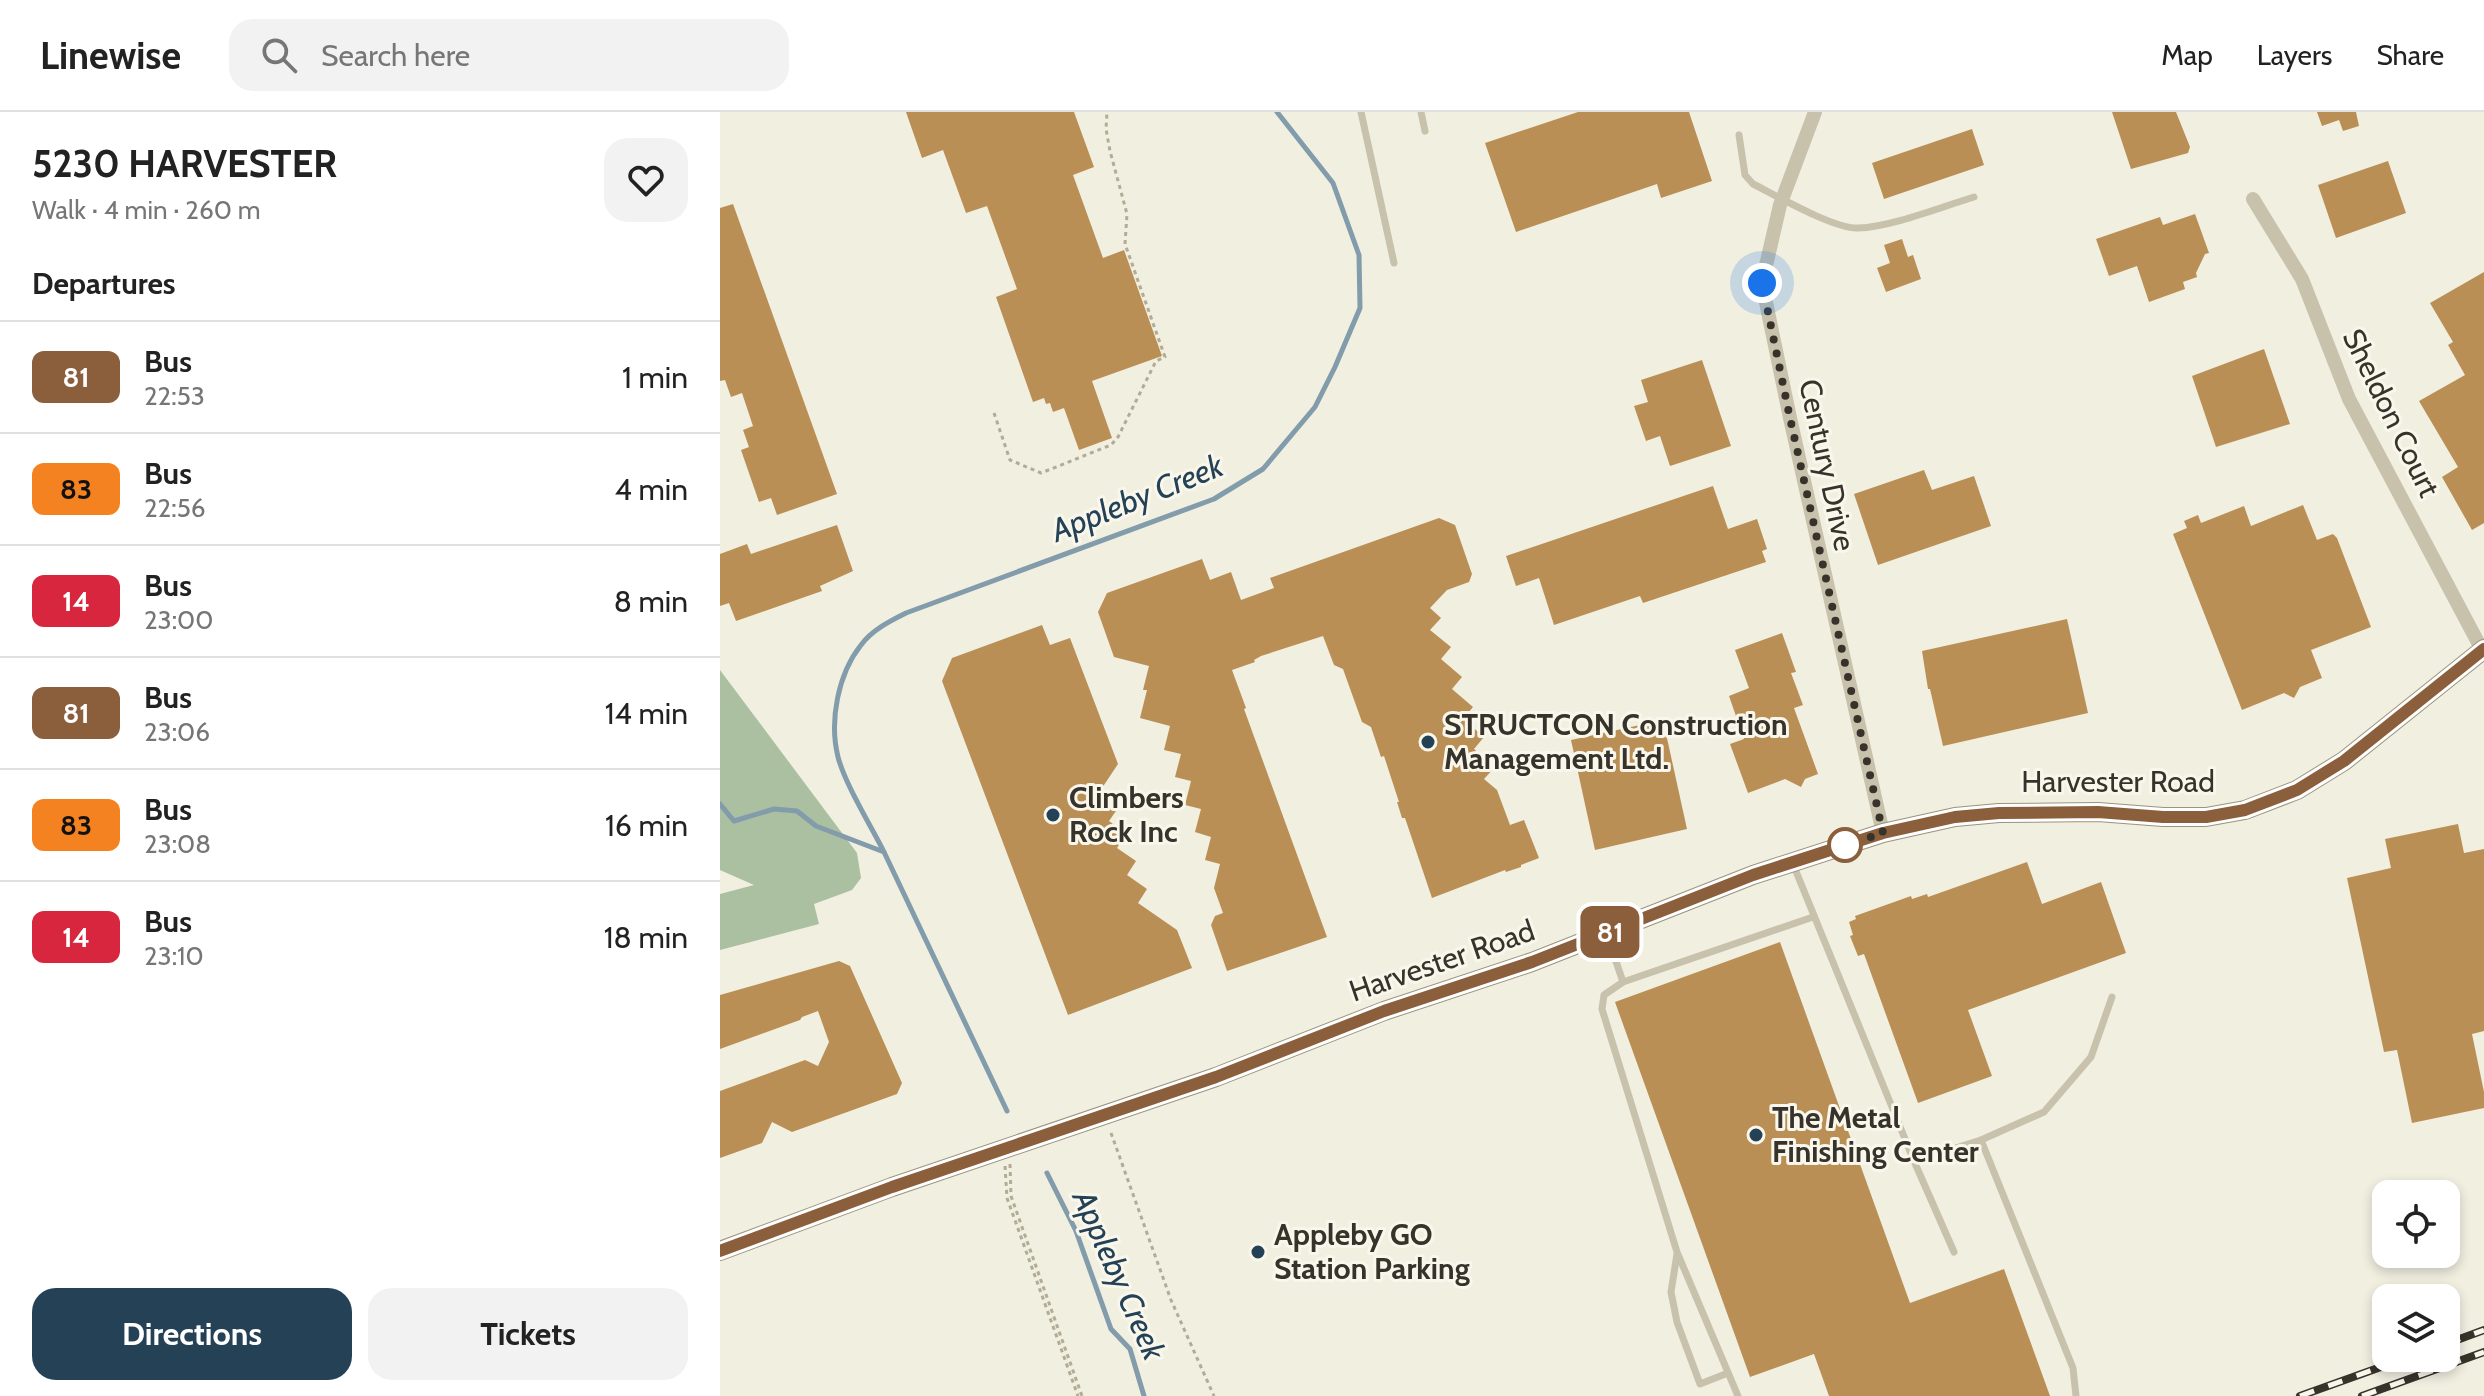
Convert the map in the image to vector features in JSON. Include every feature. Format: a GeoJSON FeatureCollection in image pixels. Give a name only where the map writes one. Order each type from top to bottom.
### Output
{"type":"FeatureCollection","features":[{"type":"Feature","properties":{"kind":"main road","name":"Harvester Road"},"geometry":{"type":"LineString","coordinates":[[720,1251],[892,1187],[1216,1077],[1384,1011],[1532,962],[1753,875],[1883,833],[1955,817],[1999,813],[2098,812],[2206,817],[2245,810],[2297,790],[2344,761],[2483,650]]}},
{"type":"Feature","properties":{"kind":"street","name":"Century Drive"},"geometry":{"type":"LineString","coordinates":[[1815,112],[1783,199],[1762,283],[1883,833]]}},
{"type":"Feature","properties":{"kind":"street","name":"Sheldon Court"},"geometry":{"type":"LineString","coordinates":[[2253,199],[2302,279],[2349,399],[2483,650]]}},
{"type":"Feature","properties":{"kind":"lane"},"geometry":{"type":"LineString","coordinates":[[1361,112],[1394,263]]}},
{"type":"Feature","properties":{"kind":"lane"},"geometry":{"type":"LineString","coordinates":[[1421,112],[1425,131]]}},
{"type":"Feature","properties":{"kind":"lane"},"geometry":{"type":"LineString","coordinates":[[1739,135],[1745,175],[1753,184],[1838,224],[1855,228],[1878,225],[1974,197]]}},
{"type":"Feature","properties":{"kind":"lane"},"geometry":{"type":"LineString","coordinates":[[1793,862],[1813,917],[1954,1252]]}},
{"type":"Feature","properties":{"kind":"lane"},"geometry":{"type":"LineString","coordinates":[[1738,1396],[1677,1252],[1602,1009],[1604,995],[1623,982],[1813,917]]}},
{"type":"Feature","properties":{"kind":"lane"},"geometry":{"type":"LineString","coordinates":[[1606,933],[1623,982]]}},
{"type":"Feature","properties":{"kind":"lane"},"geometry":{"type":"LineString","coordinates":[[1914,1161],[1981,1140],[2044,1112],[2091,1057],[2112,997]]}},
{"type":"Feature","properties":{"kind":"lane"},"geometry":{"type":"LineString","coordinates":[[1981,1140],[2073,1368],[2076,1396]]}},
{"type":"Feature","properties":{"kind":"lane"},"geometry":{"type":"LineString","coordinates":[[1677,1252],[1671,1292],[1677,1322],[1700,1384],[1728,1373]]}},
{"type":"Feature","properties":{"kind":"path"},"geometry":{"type":"LineString","coordinates":[[994,413],[1010,460],[1036,473],[1111,445],[1156,361],[1165,357],[1125,244],[1127,214],[1110,151],[1107,112]]}},
{"type":"Feature","properties":{"kind":"path"},"geometry":{"type":"LineString","coordinates":[[1085,447],[1088,454]]}},
{"type":"Feature","properties":{"kind":"path"},"geometry":{"type":"LineString","coordinates":[[1098,1117],[1114,1137],[1171,1300],[1214,1396]]}},
{"type":"Feature","properties":{"kind":"path"},"geometry":{"type":"LineString","coordinates":[[1005,1150],[1007,1198],[1080,1396]]}},
{"type":"Feature","properties":{"kind":"green space"},"geometry":{"type":"Polygon","coordinates":[[[720,670],[857,853],[861,878],[852,890],[814,904],[819,924],[720,950],[720,894],[754,885],[720,870],[720,670]]]}},
{"type":"Feature","properties":{"kind":"building"},"geometry":{"type":"Polygon","coordinates":[[[906,112],[1074,112],[1094,167],[1073,175],[1103,258],[1124,250],[1162,356],[1092,381],[1112,438],[1079,450],[1064,408],[1053,412],[1044,398],[1033,402],[996,297],[1017,289],[987,206],[966,213],[943,150],[922,158],[906,112]]]}},
{"type":"Feature","properties":{"kind":"building"},"geometry":{"type":"Polygon","coordinates":[[[1578,112],[1689,112],[1712,181],[1661,198],[1657,184],[1516,232],[1485,143],[1578,112]]]}},
{"type":"Feature","properties":{"kind":"building"},"geometry":{"type":"Polygon","coordinates":[[[2112,112],[2176,112],[2190,147],[2188,153],[2131,169],[2112,112]]]}},
{"type":"Feature","properties":{"kind":"building"},"geometry":{"type":"Polygon","coordinates":[[[2317,112],[2356,112],[2359,126],[2343,131],[2339,120],[2322,126],[2317,112]]]}},
{"type":"Feature","properties":{"kind":"building"},"geometry":{"type":"Polygon","coordinates":[[[1972,129],[1984,165],[1884,199],[1872,163],[1972,129]]]}},
{"type":"Feature","properties":{"kind":"building"},"geometry":{"type":"Polygon","coordinates":[[[2388,161],[2406,213],[2336,238],[2318,185],[2388,161]]]}},
{"type":"Feature","properties":{"kind":"building"},"geometry":{"type":"Polygon","coordinates":[[[733,204],[837,494],[777,515],[771,498],[759,502],[741,450],[749,447],[743,430],[753,426],[742,393],[731,397],[725,380],[720,381],[720,208],[733,204]]]}},
{"type":"Feature","properties":{"kind":"building"},"geometry":{"type":"Polygon","coordinates":[[[2195,214],[2209,253],[2205,254],[2197,277],[2183,282],[2185,289],[2149,302],[2137,266],[2109,276],[2096,239],[2160,217],[2163,225],[2195,214]]]}},
{"type":"Feature","properties":{"kind":"building"},"geometry":{"type":"Polygon","coordinates":[[[1902,239],[1908,257],[1913,255],[1921,279],[1886,292],[1877,268],[1890,263],[1884,245],[1902,239]]]}},
{"type":"Feature","properties":{"kind":"building"},"geometry":{"type":"Polygon","coordinates":[[[2484,272],[2484,523],[2472,530],[2442,477],[2458,467],[2419,401],[2465,375],[2448,345],[2453,342],[2430,303],[2484,272]]]}},
{"type":"Feature","properties":{"kind":"building"},"geometry":{"type":"Polygon","coordinates":[[[2264,349],[2290,424],[2216,447],[2192,376],[2264,349]]]}},
{"type":"Feature","properties":{"kind":"building"},"geometry":{"type":"Polygon","coordinates":[[[1702,360],[1731,446],[1670,466],[1660,436],[1646,441],[1634,406],[1648,402],[1641,380],[1702,360]]]}},
{"type":"Feature","properties":{"kind":"building"},"geometry":{"type":"Polygon","coordinates":[[[1924,470],[1932,490],[1974,476],[1991,526],[1878,565],[1854,494],[1924,470]]]}},
{"type":"Feature","properties":{"kind":"building"},"geometry":{"type":"Polygon","coordinates":[[[1713,486],[1728,529],[1757,519],[1767,549],[1762,551],[1766,562],[1643,603],[1640,596],[1554,625],[1539,578],[1516,586],[1506,556],[1713,486]]]}},
{"type":"Feature","properties":{"kind":"building"},"geometry":{"type":"Polygon","coordinates":[[[2303,505],[2317,540],[2333,534],[2337,538],[2371,627],[2311,650],[2322,678],[2300,687],[2294,698],[2284,693],[2242,710],[2173,534],[2187,528],[2184,521],[2198,515],[2201,523],[2244,506],[2251,526],[2303,505]]]}},
{"type":"Feature","properties":{"kind":"building","name":"STRUCTCON Construction Management Ltd."},"geometry":{"type":"Polygon","coordinates":[[[1439,518],[1455,525],[1472,574],[1469,582],[1447,590],[1430,608],[1441,618],[1430,630],[1451,647],[1441,659],[1462,677],[1452,689],[1473,707],[1463,719],[1484,737],[1474,749],[1495,767],[1484,779],[1497,790],[1510,825],[1524,820],[1539,858],[1432,898],[1405,818],[1402,818],[1384,756],[1381,757],[1371,727],[1362,722],[1343,669],[1334,665],[1323,636],[1261,656],[1255,662],[1232,670],[1327,937],[1227,971],[1211,925],[1215,916],[1223,913],[1214,888],[1220,864],[1205,860],[1211,837],[1195,832],[1201,809],[1185,805],[1191,781],[1175,777],[1181,754],[1164,750],[1170,726],[1140,718],[1149,666],[1114,657],[1098,612],[1107,593],[1202,559],[1210,580],[1231,572],[1241,600],[1274,588],[1270,578],[1439,518]]]}},
{"type":"Feature","properties":{"kind":"building"},"geometry":{"type":"Polygon","coordinates":[[[837,525],[853,571],[820,586],[822,591],[736,621],[729,603],[720,606],[720,554],[747,544],[751,554],[837,525]]]}},
{"type":"Feature","properties":{"kind":"building"},"geometry":{"type":"Polygon","coordinates":[[[2067,619],[2088,713],[1943,746],[1922,651],[2067,619]]]}},
{"type":"Feature","properties":{"kind":"building","name":"Climbers Rock Inc"},"geometry":{"type":"Polygon","coordinates":[[[1042,625],[1050,645],[1070,638],[1118,764],[1098,794],[1118,808],[1109,821],[1126,834],[1117,848],[1136,861],[1127,875],[1147,889],[1138,903],[1177,930],[1192,968],[1068,1015],[942,681],[952,658],[1042,625]]]}},
{"type":"Feature","properties":{"kind":"building"},"geometry":{"type":"Polygon","coordinates":[[[1782,633],[1796,672],[1791,673],[1803,705],[1794,708],[1818,774],[1805,779],[1801,787],[1785,779],[1748,793],[1730,744],[1744,739],[1729,696],[1749,688],[1735,650],[1782,633]]]}},
{"type":"Feature","properties":{"kind":"building"},"geometry":{"type":"Polygon","coordinates":[[[1663,720],[1687,829],[1595,850],[1571,740],[1663,720]]]}},
{"type":"Feature","properties":{"kind":"building"},"geometry":{"type":"Polygon","coordinates":[[[2458,824],[2464,853],[2484,849],[2484,1031],[2472,1034],[2484,1092],[2484,1108],[2412,1123],[2397,1050],[2384,1052],[2347,878],[2391,868],[2385,839],[2458,824]]]}},
{"type":"Feature","properties":{"kind":"building"},"geometry":{"type":"Polygon","coordinates":[[[2027,862],[2042,904],[2101,882],[2126,953],[1968,1010],[1992,1076],[1918,1103],[1864,954],[1858,956],[1850,936],[1853,935],[1849,922],[1856,919],[1855,916],[1911,896],[1912,899],[1927,894],[1928,897],[2027,862]]]}},
{"type":"Feature","properties":{"kind":"building","name":"The Metal Finishing Center"},"geometry":{"type":"Polygon","coordinates":[[[1780,942],[1910,1303],[2004,1269],[2050,1396],[1829,1396],[1814,1354],[1750,1377],[1615,1002],[1780,942]]]}},
{"type":"Feature","properties":{"kind":"building"},"geometry":{"type":"Polygon","coordinates":[[[839,961],[850,966],[902,1083],[897,1094],[792,1132],[772,1122],[762,1143],[720,1158],[720,1091],[805,1060],[818,1066],[829,1042],[818,1011],[720,1049],[720,995],[839,961]]]}},
{"type":"Feature","properties":{"kind":"waterway","name":"Appleby Creek"},"geometry":{"type":"LineString","coordinates":[[884,852],[846,780],[835,743],[835,713],[841,684],[865,640],[906,613],[1214,499],[1263,469],[1315,407],[1360,308],[1359,255],[1333,183],[1277,112]]}},
{"type":"Feature","properties":{"kind":"waterway","name":"Appleby Creek"},"geometry":{"type":"LineString","coordinates":[[720,804],[734,821],[774,809],[797,811],[816,826],[884,852],[1007,1111]]}},
{"type":"Feature","properties":{"kind":"waterway","name":"Appleby Creek"},"geometry":{"type":"LineString","coordinates":[[1047,1173],[1076,1231],[1111,1329],[1130,1349],[1144,1396]]}},
{"type":"Feature","properties":{"kind":"railway"},"geometry":{"type":"LineString","coordinates":[[2460,1339],[2484,1330]]}},
{"type":"Feature","properties":{"kind":"railway"},"geometry":{"type":"LineString","coordinates":[[2362,1396],[2484,1352]]}},
{"type":"Feature","properties":{"kind":"railway"},"geometry":{"type":"LineString","coordinates":[[2300,1396],[2372,1370]]}},
{"type":"Feature","properties":{"kind":"bus line","name":"81"},"geometry":{"type":"LineString","coordinates":[[720,1251],[892,1187],[1216,1077],[1384,1011],[1532,962],[1753,875],[1903,827],[1955,817],[2034,811],[2206,817],[2245,810],[2297,790],[2344,761],[2484,649]]}},
{"type":"Feature","properties":{"kind":"place","name":"STRUCTCON Construction Management Ltd."},"geometry":{"type":"Point","coordinates":[1428,742]}},
{"type":"Feature","properties":{"kind":"place","name":"Climbers Rock Inc"},"geometry":{"type":"Point","coordinates":[1053,815]}},
{"type":"Feature","properties":{"kind":"place","name":"The Metal Finishing Center"},"geometry":{"type":"Point","coordinates":[1756,1135]}},
{"type":"Feature","properties":{"kind":"place","name":"Appleby GO Station Parking"},"geometry":{"type":"Point","coordinates":[1258,1252]}},
{"type":"Feature","properties":{"kind":"route"},"geometry":{"type":"LineString","coordinates":[[1762,283],[1883,833],[1834,849],[1845,845]]}}]}
